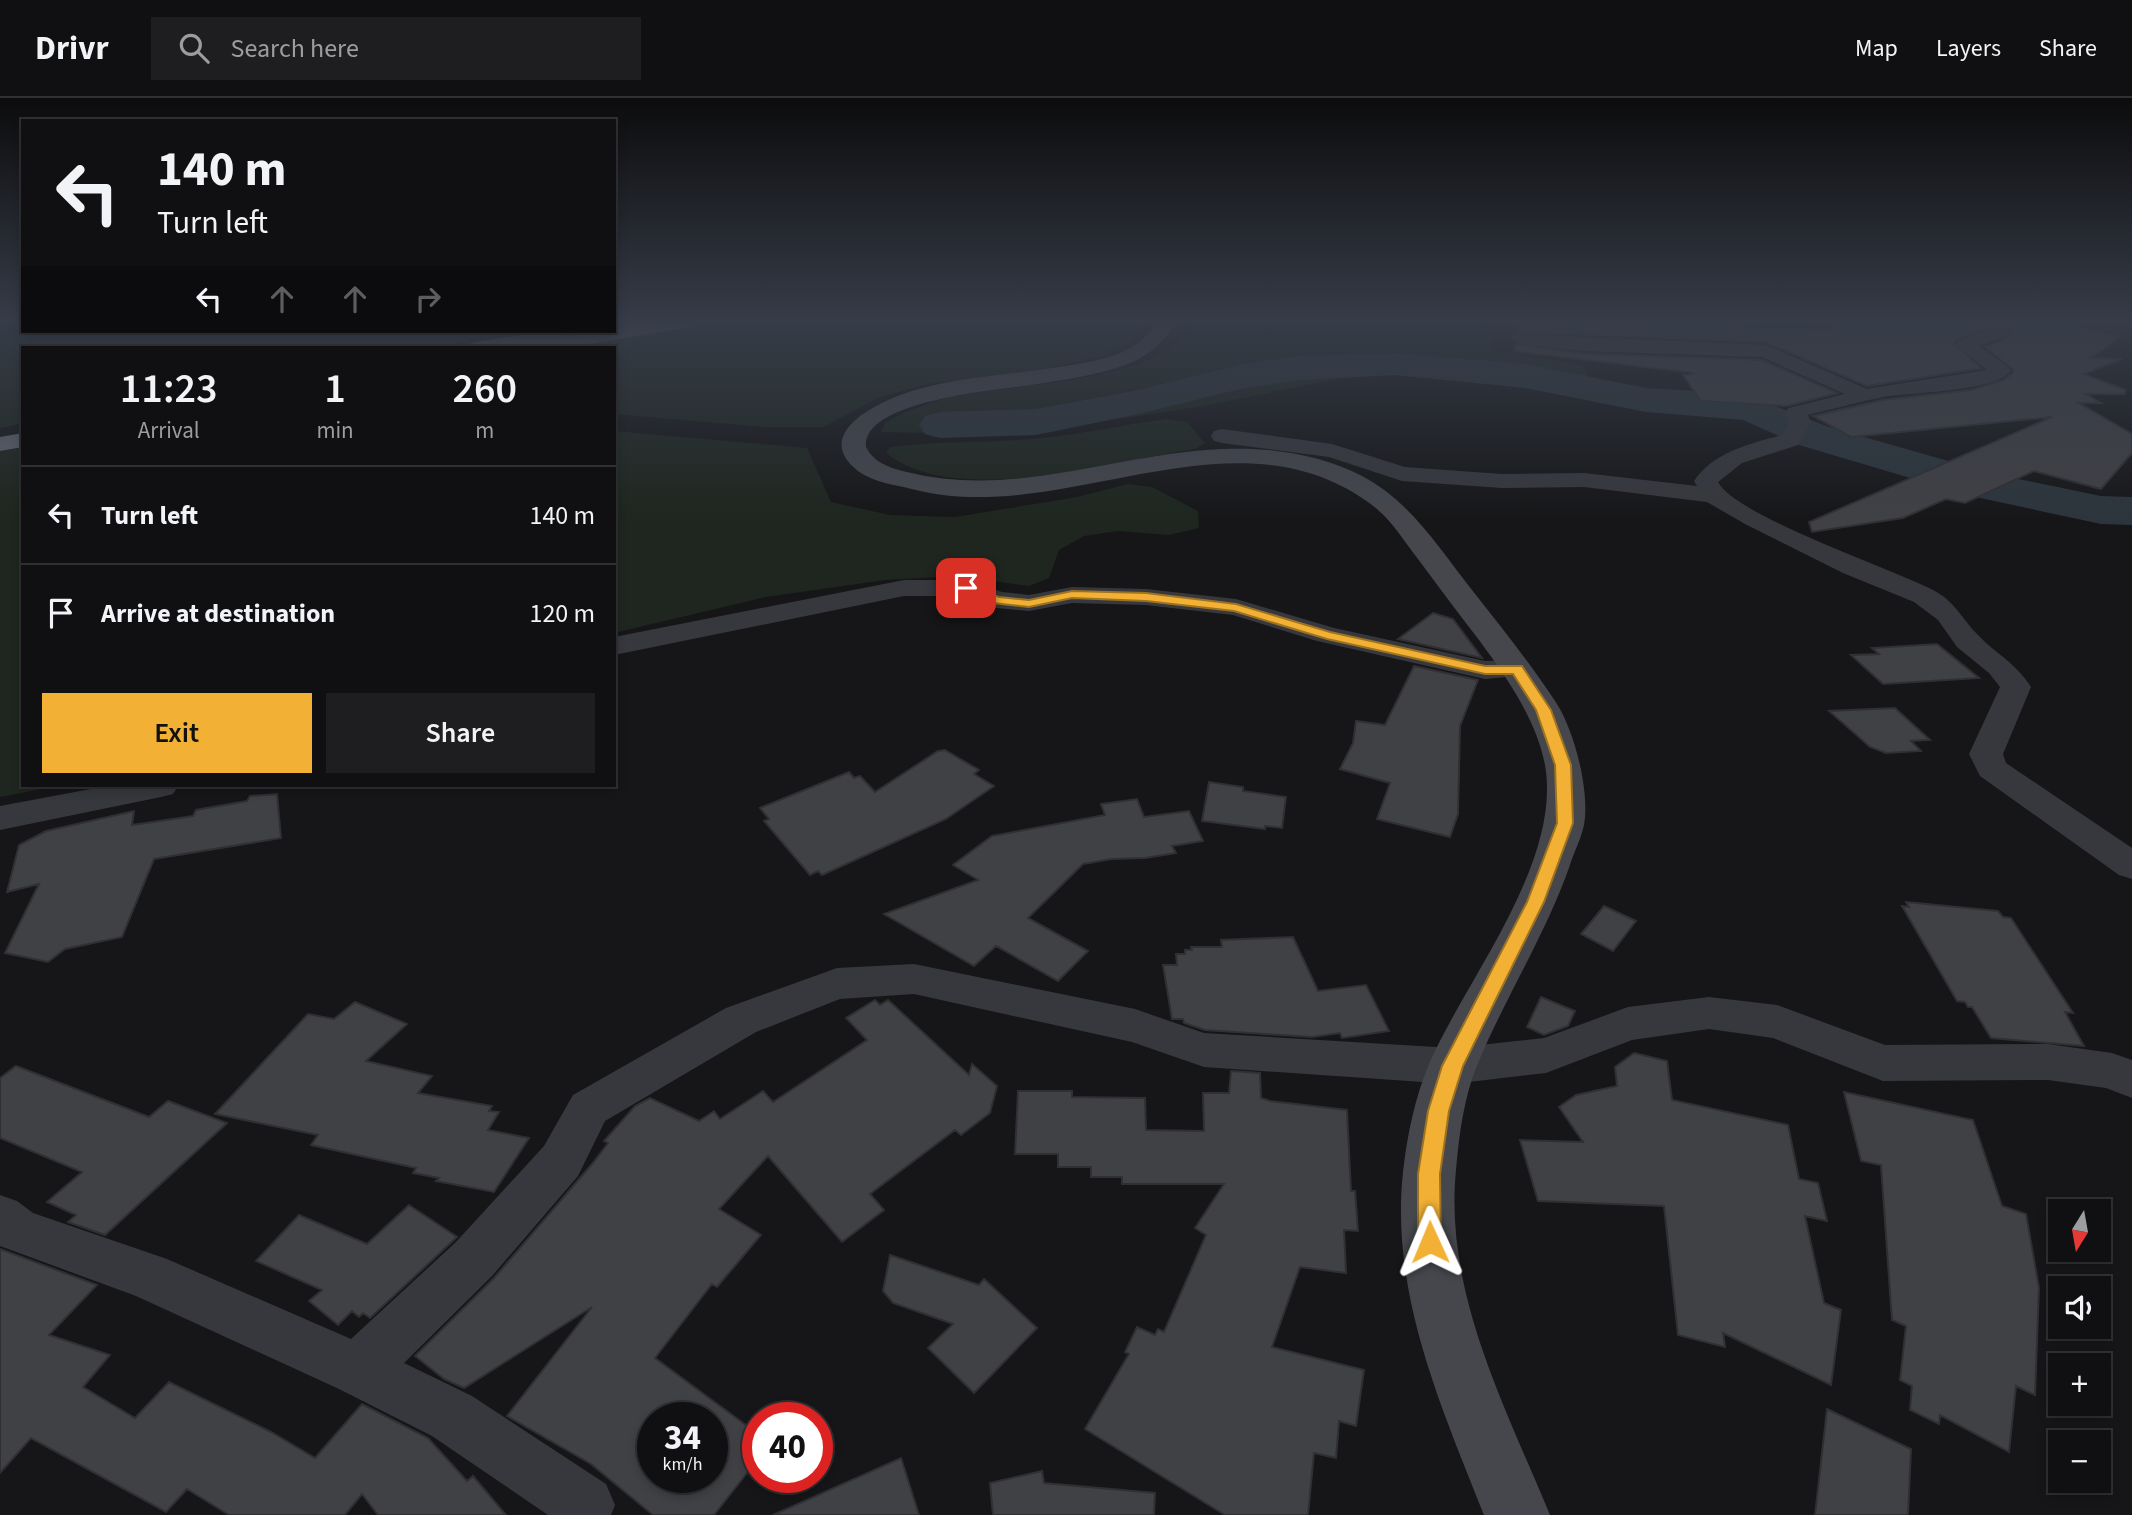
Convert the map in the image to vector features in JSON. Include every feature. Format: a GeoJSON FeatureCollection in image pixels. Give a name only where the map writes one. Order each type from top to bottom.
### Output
{"type":"FeatureCollection","features":[{"type":"Feature","properties":{"kind":"highway"},"geometry":{"type":"LineString","coordinates":[[0,433],[21,429]]}},
{"type":"Feature","properties":{"kind":"highway"},"geometry":{"type":"LineString","coordinates":[[0,444],[21,440]]}},
{"type":"Feature","properties":{"kind":"street"},"geometry":{"type":"LineString","coordinates":[[962,388],[930,393],[873,414],[856,440],[861,460],[880,473],[909,482],[985,490],[1043,485],[1199,458],[1272,458],[1332,451],[1402,474],[1427,477],[1502,481],[1584,480],[1713,495],[1754,519],[1852,567],[1924,596],[1948,614],[1967,641],[2000,667],[2016,687],[1986,754],[1992,769],[2132,866]]}},
{"type":"Feature","properties":{"kind":"street"},"geometry":{"type":"LineString","coordinates":[[1849,388],[1865,395]]}},
{"type":"Feature","properties":{"kind":"street"},"geometry":{"type":"LineString","coordinates":[[1713,495],[1706,481],[1717,466],[1740,455],[1790,440],[1797,428],[1796,412],[1865,395],[1914,388]]}},
{"type":"Feature","properties":{"kind":"street"},"geometry":{"type":"LineString","coordinates":[[1222,436],[1306,455],[1376,493],[1396,511],[1517,669],[1544,710],[1563,765],[1565,823],[1536,902],[1452,1066],[1439,1111],[1429,1174],[1430,1242],[1442,1315],[1468,1398],[1517,1515]]}},
{"type":"Feature","properties":{"kind":"street"},"geometry":{"type":"LineString","coordinates":[[616,646],[904,588],[966,588],[997,600],[1029,603],[1072,594],[1146,597],[1236,607],[1327,635],[1485,670],[1517,669]]}},
{"type":"Feature","properties":{"kind":"street"},"geometry":{"type":"LineString","coordinates":[[0,818],[157,787]]}},
{"type":"Feature","properties":{"kind":"street"},"geometry":{"type":"LineString","coordinates":[[358,1370],[474,1259],[561,1161],[589,1108],[741,1020],[838,984],[914,979],[1135,1026],[1205,1050],[1452,1066],[1546,1055],[1628,1024],[1709,1013],[1777,1022],[1883,1062],[2048,1062],[2112,1071],[2132,1080]]}},
{"type":"Feature","properties":{"kind":"street"},"geometry":{"type":"LineString","coordinates":[[0,1217],[17,1230],[149,1276],[358,1370],[452,1416],[584,1505],[578,1515]]}},
{"type":"Feature","properties":{"kind":"shaded area"},"geometry":{"type":"Polygon","coordinates":[[[0,388],[21,388],[21,423],[0,428],[0,388]]]}},
{"type":"Feature","properties":{"kind":"shaded area"},"geometry":{"type":"Polygon","coordinates":[[[616,388],[913,388],[880,397],[823,427],[765,427],[616,414],[616,388]]]}},
{"type":"Feature","properties":{"kind":"shaded area"},"geometry":{"type":"Polygon","coordinates":[[[1010,388],[1291,388],[1203,406],[1083,423],[963,432],[881,432],[886,422],[925,405],[1010,388]]]}},
{"type":"Feature","properties":{"kind":"shaded area"},"geometry":{"type":"Polygon","coordinates":[[[1581,388],[1616,388],[1613,392],[1581,388]]]}},
{"type":"Feature","properties":{"kind":"shaded area"},"geometry":{"type":"Polygon","coordinates":[[[1167,419],[1187,422],[1205,443],[1195,449],[1080,470],[993,480],[952,478],[916,469],[886,453],[890,447],[1032,439],[1167,419]]]}},
{"type":"Feature","properties":{"kind":"shaded area"},"geometry":{"type":"Polygon","coordinates":[[[616,431],[807,448],[831,502],[890,515],[955,517],[1077,497],[1128,484],[1152,487],[1198,511],[1199,528],[1169,535],[1117,531],[1084,536],[1059,550],[1049,578],[1029,586],[958,576],[885,580],[766,597],[616,633],[616,431]]]}},
{"type":"Feature","properties":{"kind":"shaded area"},"geometry":{"type":"Polygon","coordinates":[[[21,447],[21,787],[53,787],[0,797],[0,451],[21,447]]]}},
{"type":"Feature","properties":{"kind":"building"},"geometry":{"type":"Polygon","coordinates":[[[1692,388],[1826,388],[1837,393],[1787,406],[1701,401],[1692,388]]]}},
{"type":"Feature","properties":{"kind":"building"},"geometry":{"type":"Polygon","coordinates":[[[1971,390],[2126,390],[2125,394],[2086,394],[2101,403],[2079,403],[2132,434],[2132,453],[2101,489],[2034,471],[1965,503],[1946,499],[1903,518],[1812,532],[1809,522],[2052,417],[1851,437],[1813,416],[1883,400],[1971,390]]]}},
{"type":"Feature","properties":{"kind":"building"},"geometry":{"type":"Polygon","coordinates":[[[1433,613],[1453,619],[1482,658],[1398,639],[1433,613]]]}},
{"type":"Feature","properties":{"kind":"building"},"geometry":{"type":"Polygon","coordinates":[[[1937,644],[1979,678],[1883,684],[1851,655],[1879,654],[1872,648],[1937,644]]]}},
{"type":"Feature","properties":{"kind":"building"},"geometry":{"type":"Polygon","coordinates":[[[1414,666],[1478,680],[1460,726],[1458,814],[1450,837],[1377,819],[1390,783],[1340,769],[1353,743],[1356,721],[1385,725],[1414,666]]]}},
{"type":"Feature","properties":{"kind":"building"},"geometry":{"type":"Polygon","coordinates":[[[1895,708],[1930,740],[1911,741],[1921,751],[1886,753],[1870,747],[1829,711],[1895,708]]]}},
{"type":"Feature","properties":{"kind":"building"},"geometry":{"type":"Polygon","coordinates":[[[945,750],[979,770],[974,774],[994,786],[946,819],[822,875],[818,871],[810,875],[764,821],[769,819],[760,808],[849,772],[854,778],[860,776],[875,792],[938,751],[945,750]]]}},
{"type":"Feature","properties":{"kind":"building"},"geometry":{"type":"Polygon","coordinates":[[[1209,782],[1243,787],[1243,791],[1286,797],[1282,828],[1265,826],[1265,829],[1202,821],[1209,782]]]}},
{"type":"Feature","properties":{"kind":"building"},"geometry":{"type":"Polygon","coordinates":[[[277,794],[281,838],[154,859],[122,937],[65,949],[48,962],[5,953],[39,884],[7,892],[19,845],[46,831],[134,811],[132,825],[193,816],[196,810],[247,801],[250,796],[277,794]]]}},
{"type":"Feature","properties":{"kind":"building"},"geometry":{"type":"Polygon","coordinates":[[[1137,799],[1144,817],[1189,811],[1203,841],[1172,846],[1176,853],[1083,864],[1028,918],[1088,951],[1058,981],[996,946],[974,966],[884,914],[978,880],[953,865],[992,836],[1105,815],[1101,804],[1137,799]]]}},
{"type":"Feature","properties":{"kind":"building"},"geometry":{"type":"Polygon","coordinates":[[[1906,902],[1998,911],[2003,917],[2011,918],[2073,1013],[2065,1012],[2084,1046],[1991,1038],[1972,1007],[1957,1001],[1902,906],[1909,907],[1906,902]]]}},
{"type":"Feature","properties":{"kind":"building"},"geometry":{"type":"Polygon","coordinates":[[[1604,906],[1636,921],[1613,951],[1581,934],[1604,906]]]}},
{"type":"Feature","properties":{"kind":"building"},"geometry":{"type":"Polygon","coordinates":[[[1293,937],[1318,991],[1366,985],[1389,1031],[1342,1038],[1340,1033],[1312,1037],[1205,1030],[1184,1023],[1183,1019],[1172,1019],[1163,965],[1177,965],[1176,954],[1185,954],[1185,950],[1192,950],[1191,947],[1222,947],[1221,940],[1293,937]]]}},
{"type":"Feature","properties":{"kind":"building"},"geometry":{"type":"Polygon","coordinates":[[[1541,997],[1575,1011],[1568,1026],[1544,1035],[1527,1027],[1541,997]]]}},
{"type":"Feature","properties":{"kind":"building"},"geometry":{"type":"Polygon","coordinates":[[[875,1000],[880,1005],[888,1000],[969,1075],[972,1064],[997,1086],[990,1113],[961,1135],[955,1130],[870,1194],[884,1210],[842,1242],[768,1156],[719,1209],[761,1235],[717,1287],[712,1284],[655,1358],[715,1402],[637,1402],[637,1493],[728,1493],[728,1412],[742,1422],[742,1479],[714,1515],[653,1515],[591,1464],[507,1416],[592,1307],[464,1388],[444,1379],[415,1356],[494,1278],[592,1164],[608,1143],[604,1141],[635,1106],[650,1098],[699,1121],[714,1111],[720,1119],[763,1091],[773,1102],[867,1040],[846,1018],[875,1000]]]}},
{"type":"Feature","properties":{"kind":"building"},"geometry":{"type":"Polygon","coordinates":[[[355,1002],[407,1024],[366,1061],[432,1076],[418,1093],[492,1106],[489,1111],[499,1112],[488,1130],[529,1138],[494,1192],[436,1181],[439,1178],[413,1173],[416,1168],[311,1145],[318,1135],[215,1114],[308,1014],[334,1019],[355,1002]]]}},
{"type":"Feature","properties":{"kind":"building"},"geometry":{"type":"Polygon","coordinates":[[[1634,1053],[1667,1061],[1672,1100],[1788,1125],[1799,1179],[1818,1183],[1827,1221],[1805,1216],[1824,1303],[1841,1310],[1831,1385],[1723,1333],[1725,1347],[1678,1335],[1664,1206],[1538,1201],[1520,1140],[1583,1142],[1559,1107],[1576,1095],[1617,1086],[1615,1067],[1634,1053]]]}},
{"type":"Feature","properties":{"kind":"building"},"geometry":{"type":"Polygon","coordinates":[[[16,1066],[149,1117],[168,1101],[227,1123],[105,1235],[68,1222],[76,1215],[47,1202],[82,1172],[0,1138],[0,1078],[16,1066]]]}},
{"type":"Feature","properties":{"kind":"building"},"geometry":{"type":"Polygon","coordinates":[[[1231,1071],[1260,1073],[1261,1098],[1347,1110],[1351,1191],[1355,1191],[1358,1231],[1344,1230],[1346,1273],[1300,1267],[1272,1347],[1364,1370],[1356,1426],[1339,1421],[1336,1458],[1314,1453],[1308,1515],[1225,1515],[1085,1429],[1129,1354],[1125,1352],[1137,1327],[1155,1335],[1158,1329],[1164,1332],[1206,1235],[1195,1228],[1224,1184],[1122,1184],[1122,1177],[1091,1177],[1091,1167],[1058,1167],[1058,1154],[1015,1154],[1018,1091],[1072,1091],[1072,1097],[1145,1098],[1146,1130],[1204,1131],[1203,1093],[1229,1093],[1231,1071]]]}},
{"type":"Feature","properties":{"kind":"building"},"geometry":{"type":"Polygon","coordinates":[[[1844,1092],[1973,1120],[2002,1206],[2026,1214],[2039,1288],[2035,1395],[2016,1386],[2009,1452],[1940,1415],[1939,1424],[1910,1410],[1912,1386],[1900,1380],[1906,1326],[1892,1320],[1881,1165],[1861,1161],[1844,1092]]]}},
{"type":"Feature","properties":{"kind":"building"},"geometry":{"type":"Polygon","coordinates":[[[409,1205],[457,1237],[370,1318],[363,1313],[359,1317],[352,1311],[338,1325],[309,1301],[322,1290],[256,1261],[299,1215],[367,1244],[409,1205]]]}},
{"type":"Feature","properties":{"kind":"building"},"geometry":{"type":"Polygon","coordinates":[[[0,1249],[97,1285],[49,1335],[110,1355],[83,1387],[135,1418],[169,1382],[271,1432],[315,1458],[362,1404],[428,1438],[467,1481],[473,1476],[506,1515],[378,1515],[362,1494],[345,1515],[229,1515],[187,1489],[166,1512],[31,1438],[0,1473],[0,1249]]]}},
{"type":"Feature","properties":{"kind":"building"},"geometry":{"type":"Polygon","coordinates":[[[890,1255],[979,1285],[984,1279],[1037,1328],[974,1393],[928,1348],[953,1324],[893,1303],[883,1291],[890,1255]]]}},
{"type":"Feature","properties":{"kind":"building"},"geometry":{"type":"Polygon","coordinates":[[[1827,1409],[1911,1449],[1908,1515],[1815,1515],[1827,1409]]]}},
{"type":"Feature","properties":{"kind":"building"},"geometry":{"type":"Polygon","coordinates":[[[901,1458],[919,1515],[773,1515],[822,1493],[833,1493],[833,1488],[901,1458]]]}},
{"type":"Feature","properties":{"kind":"building"},"geometry":{"type":"Polygon","coordinates":[[[1042,1471],[1044,1483],[1155,1493],[1154,1515],[993,1515],[990,1483],[1042,1471]]]}},
{"type":"Feature","properties":{"kind":"waterway"},"geometry":{"type":"LineString","coordinates":[[940,425],[1036,422],[1194,388]]}},
{"type":"Feature","properties":{"kind":"waterway"},"geometry":{"type":"LineString","coordinates":[[1586,388],[1646,400],[1728,405],[1754,410],[1814,436],[1987,486],[2101,510],[2132,511]]}},
{"type":"Feature","properties":{"kind":"route"},"geometry":{"type":"LineString","coordinates":[[966,588],[997,600],[1029,603],[1072,594],[1146,597],[1236,607],[1327,635],[1485,670],[1517,669],[1544,710],[1563,765],[1565,823],[1536,902],[1452,1066],[1439,1111],[1429,1174],[1430,1242]]}}]}
